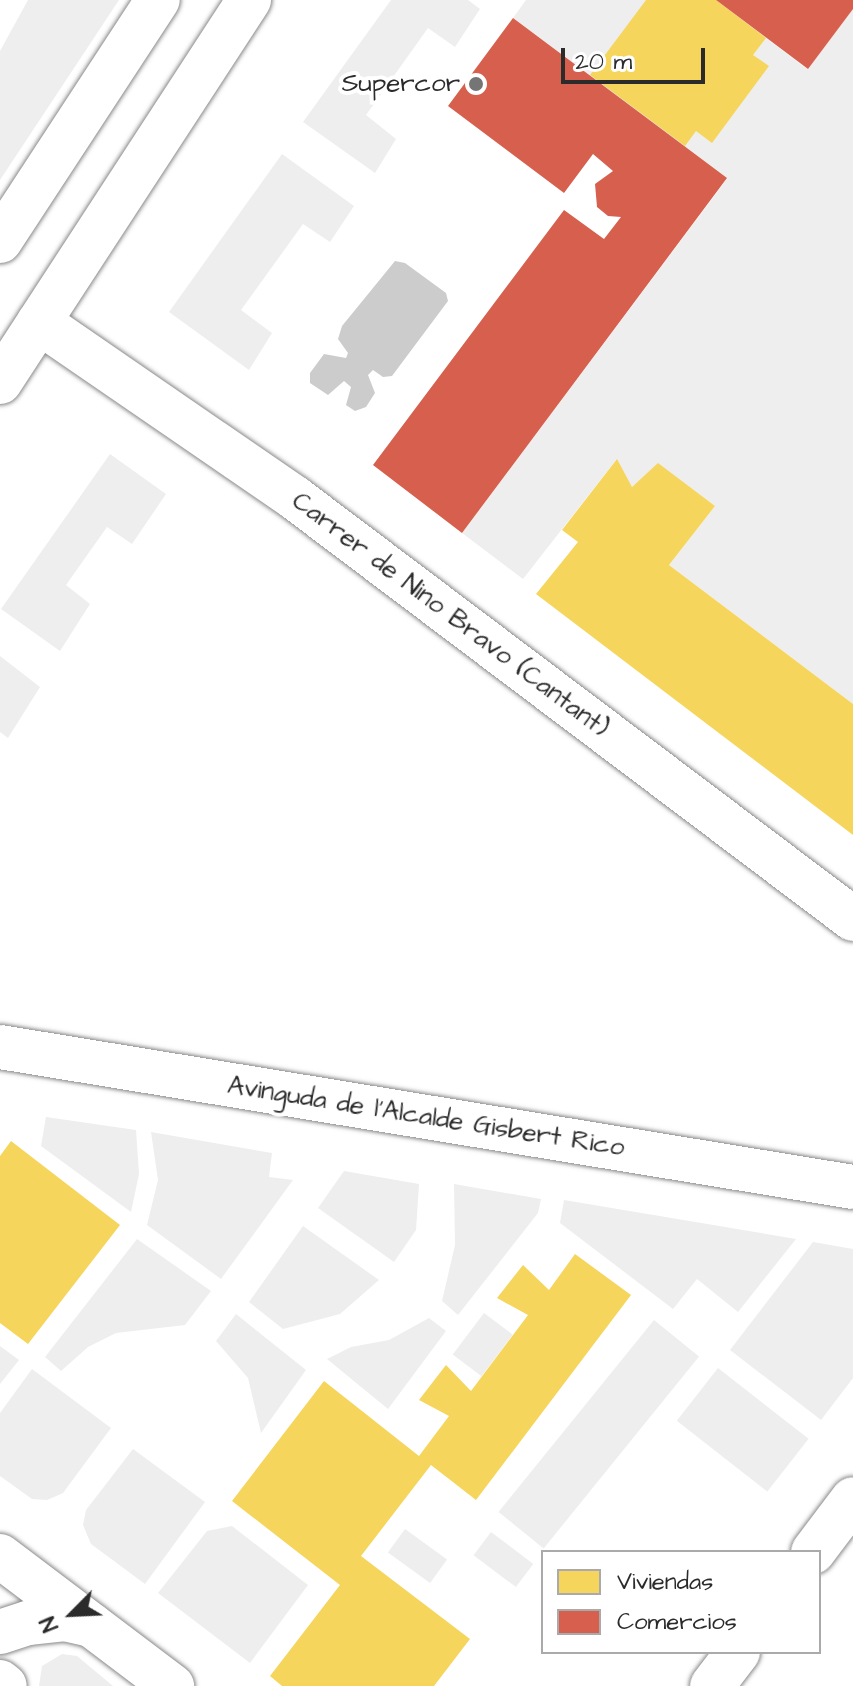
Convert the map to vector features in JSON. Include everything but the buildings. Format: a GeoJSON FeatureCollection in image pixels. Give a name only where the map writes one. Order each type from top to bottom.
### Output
{"type":"FeatureCollection","features":[{"type":"Feature","properties":{"kind":"main road"},"geometry":{"type":"LineString","coordinates":[[0,241],[158,0]]}},
{"type":"Feature","properties":{"kind":"main road"},"geometry":{"type":"LineString","coordinates":[[0,382],[249,0]]}},
{"type":"Feature","properties":{"kind":"main road","name":"Carrer de Nino Bravo (Cantant)"},"geometry":{"type":"LineString","coordinates":[[39,322],[295,498],[853,919]]}},
{"type":"Feature","properties":{"kind":"main road","name":"Avinguda de l'Alcalde Gisbert Rico"},"geometry":{"type":"LineString","coordinates":[[0,1047],[853,1187]]}},
{"type":"Feature","properties":{"kind":"main road"},"geometry":{"type":"LineString","coordinates":[[815,1550],[853,1499]]}},
{"type":"Feature","properties":{"kind":"main road"},"geometry":{"type":"LineString","coordinates":[[0,1556],[172,1686]]}},
{"type":"Feature","properties":{"kind":"main road"},"geometry":{"type":"LineString","coordinates":[[0,1632],[65,1619],[91,1625]]}},
{"type":"Feature","properties":{"kind":"main road"},"geometry":{"type":"LineString","coordinates":[[712,1686],[736,1654]]}},
{"type":"Feature","properties":{"kind":"shaded area"},"geometry":{"type":"Polygon","coordinates":[[[28,0],[119,0],[0,180],[0,51],[28,0]]]}},
{"type":"Feature","properties":{"kind":"shaded area"},"geometry":{"type":"Polygon","coordinates":[[[391,0],[468,0],[480,9],[455,47],[428,28],[366,115],[396,139],[375,173],[303,122],[391,0]]]}},
{"type":"Feature","properties":{"kind":"shaded area"},"geometry":{"type":"Polygon","coordinates":[[[526,0],[715,0],[807,69],[853,9],[853,704],[669,565],[715,506],[658,464],[632,487],[616,460],[523,579],[462,533],[727,179],[513,18],[526,0]]]}},
{"type":"Feature","properties":{"kind":"shaded area"},"geometry":{"type":"Polygon","coordinates":[[[282,154],[354,206],[330,242],[303,224],[241,310],[272,333],[249,370],[169,312],[282,154]]]}},
{"type":"Feature","properties":{"kind":"shaded area"},"geometry":{"type":"Polygon","coordinates":[[[395,261],[405,263],[446,293],[448,301],[392,376],[383,377],[373,370],[368,375],[375,393],[366,407],[355,411],[346,405],[351,387],[344,381],[328,395],[310,383],[310,373],[324,354],[346,358],[348,353],[338,339],[342,326],[395,261]]]}},
{"type":"Feature","properties":{"kind":"shaded area"},"geometry":{"type":"Polygon","coordinates":[[[110,454],[166,494],[132,544],[107,527],[66,585],[90,604],[60,651],[1,609],[110,454]]]}},
{"type":"Feature","properties":{"kind":"shaded area"},"geometry":{"type":"Polygon","coordinates":[[[0,656],[40,687],[8,738],[0,732],[0,656]]]}},
{"type":"Feature","properties":{"kind":"shaded area"},"geometry":{"type":"Polygon","coordinates":[[[46,1117],[136,1130],[139,1174],[131,1212],[41,1146],[46,1117]]]}},
{"type":"Feature","properties":{"kind":"shaded area"},"geometry":{"type":"Polygon","coordinates":[[[151,1132],[272,1153],[269,1177],[293,1180],[221,1279],[147,1225],[158,1180],[151,1132]]]}},
{"type":"Feature","properties":{"kind":"shaded area"},"geometry":{"type":"Polygon","coordinates":[[[344,1171],[419,1184],[416,1230],[394,1262],[318,1208],[344,1171]]]}},
{"type":"Feature","properties":{"kind":"shaded area"},"geometry":{"type":"Polygon","coordinates":[[[454,1184],[541,1199],[538,1213],[458,1315],[442,1301],[455,1245],[454,1184]]]}},
{"type":"Feature","properties":{"kind":"shaded area"},"geometry":{"type":"Polygon","coordinates":[[[564,1200],[796,1239],[738,1312],[697,1279],[673,1309],[560,1223],[564,1200]]]}},
{"type":"Feature","properties":{"kind":"shaded area"},"geometry":{"type":"Polygon","coordinates":[[[303,1226],[379,1280],[340,1314],[283,1329],[249,1302],[303,1226]]]}},
{"type":"Feature","properties":{"kind":"shaded area"},"geometry":{"type":"Polygon","coordinates":[[[137,1239],[211,1291],[185,1325],[116,1333],[88,1347],[61,1371],[45,1357],[137,1239]]]}},
{"type":"Feature","properties":{"kind":"shaded area"},"geometry":{"type":"Polygon","coordinates":[[[813,1242],[853,1249],[853,1378],[821,1420],[730,1350],[813,1242]]]}},
{"type":"Feature","properties":{"kind":"shaded area"},"geometry":{"type":"Polygon","coordinates":[[[484,1313],[513,1335],[481,1376],[453,1355],[484,1313]]]}},
{"type":"Feature","properties":{"kind":"shaded area"},"geometry":{"type":"Polygon","coordinates":[[[236,1314],[306,1370],[261,1433],[248,1378],[216,1341],[236,1314]]]}},
{"type":"Feature","properties":{"kind":"shaded area"},"geometry":{"type":"Polygon","coordinates":[[[429,1318],[446,1331],[388,1409],[327,1359],[351,1347],[389,1340],[429,1318]]]}},
{"type":"Feature","properties":{"kind":"shaded area"},"geometry":{"type":"Polygon","coordinates":[[[654,1320],[699,1357],[544,1548],[499,1512],[654,1320]]]}},
{"type":"Feature","properties":{"kind":"shaded area"},"geometry":{"type":"Polygon","coordinates":[[[0,1346],[19,1360],[0,1384],[0,1346]]]}},
{"type":"Feature","properties":{"kind":"shaded area"},"geometry":{"type":"Polygon","coordinates":[[[718,1368],[809,1439],[767,1492],[677,1421],[718,1368]]]}},
{"type":"Feature","properties":{"kind":"shaded area"},"geometry":{"type":"Polygon","coordinates":[[[32,1369],[111,1428],[63,1493],[47,1500],[32,1499],[0,1476],[0,1413],[32,1369]]]}},
{"type":"Feature","properties":{"kind":"shaded area"},"geometry":{"type":"Polygon","coordinates":[[[133,1449],[205,1502],[145,1584],[91,1544],[83,1525],[86,1510],[133,1449]]]}},
{"type":"Feature","properties":{"kind":"shaded area"},"geometry":{"type":"Polygon","coordinates":[[[232,1526],[308,1585],[250,1663],[158,1593],[207,1531],[232,1526]]]}},
{"type":"Feature","properties":{"kind":"shaded area"},"geometry":{"type":"Polygon","coordinates":[[[405,1529],[447,1560],[430,1583],[388,1552],[405,1529]]]}},
{"type":"Feature","properties":{"kind":"shaded area"},"geometry":{"type":"Polygon","coordinates":[[[491,1532],[533,1564],[516,1587],[474,1555],[491,1532]]]}},
{"type":"Feature","properties":{"kind":"shaded area"},"geometry":{"type":"Polygon","coordinates":[[[62,1654],[77,1656],[113,1686],[39,1686],[42,1666],[62,1654]]]}},
{"type":"Feature","properties":{"kind":"place","name":"Supercor"},"geometry":{"type":"Point","coordinates":[476,84]}}]}
